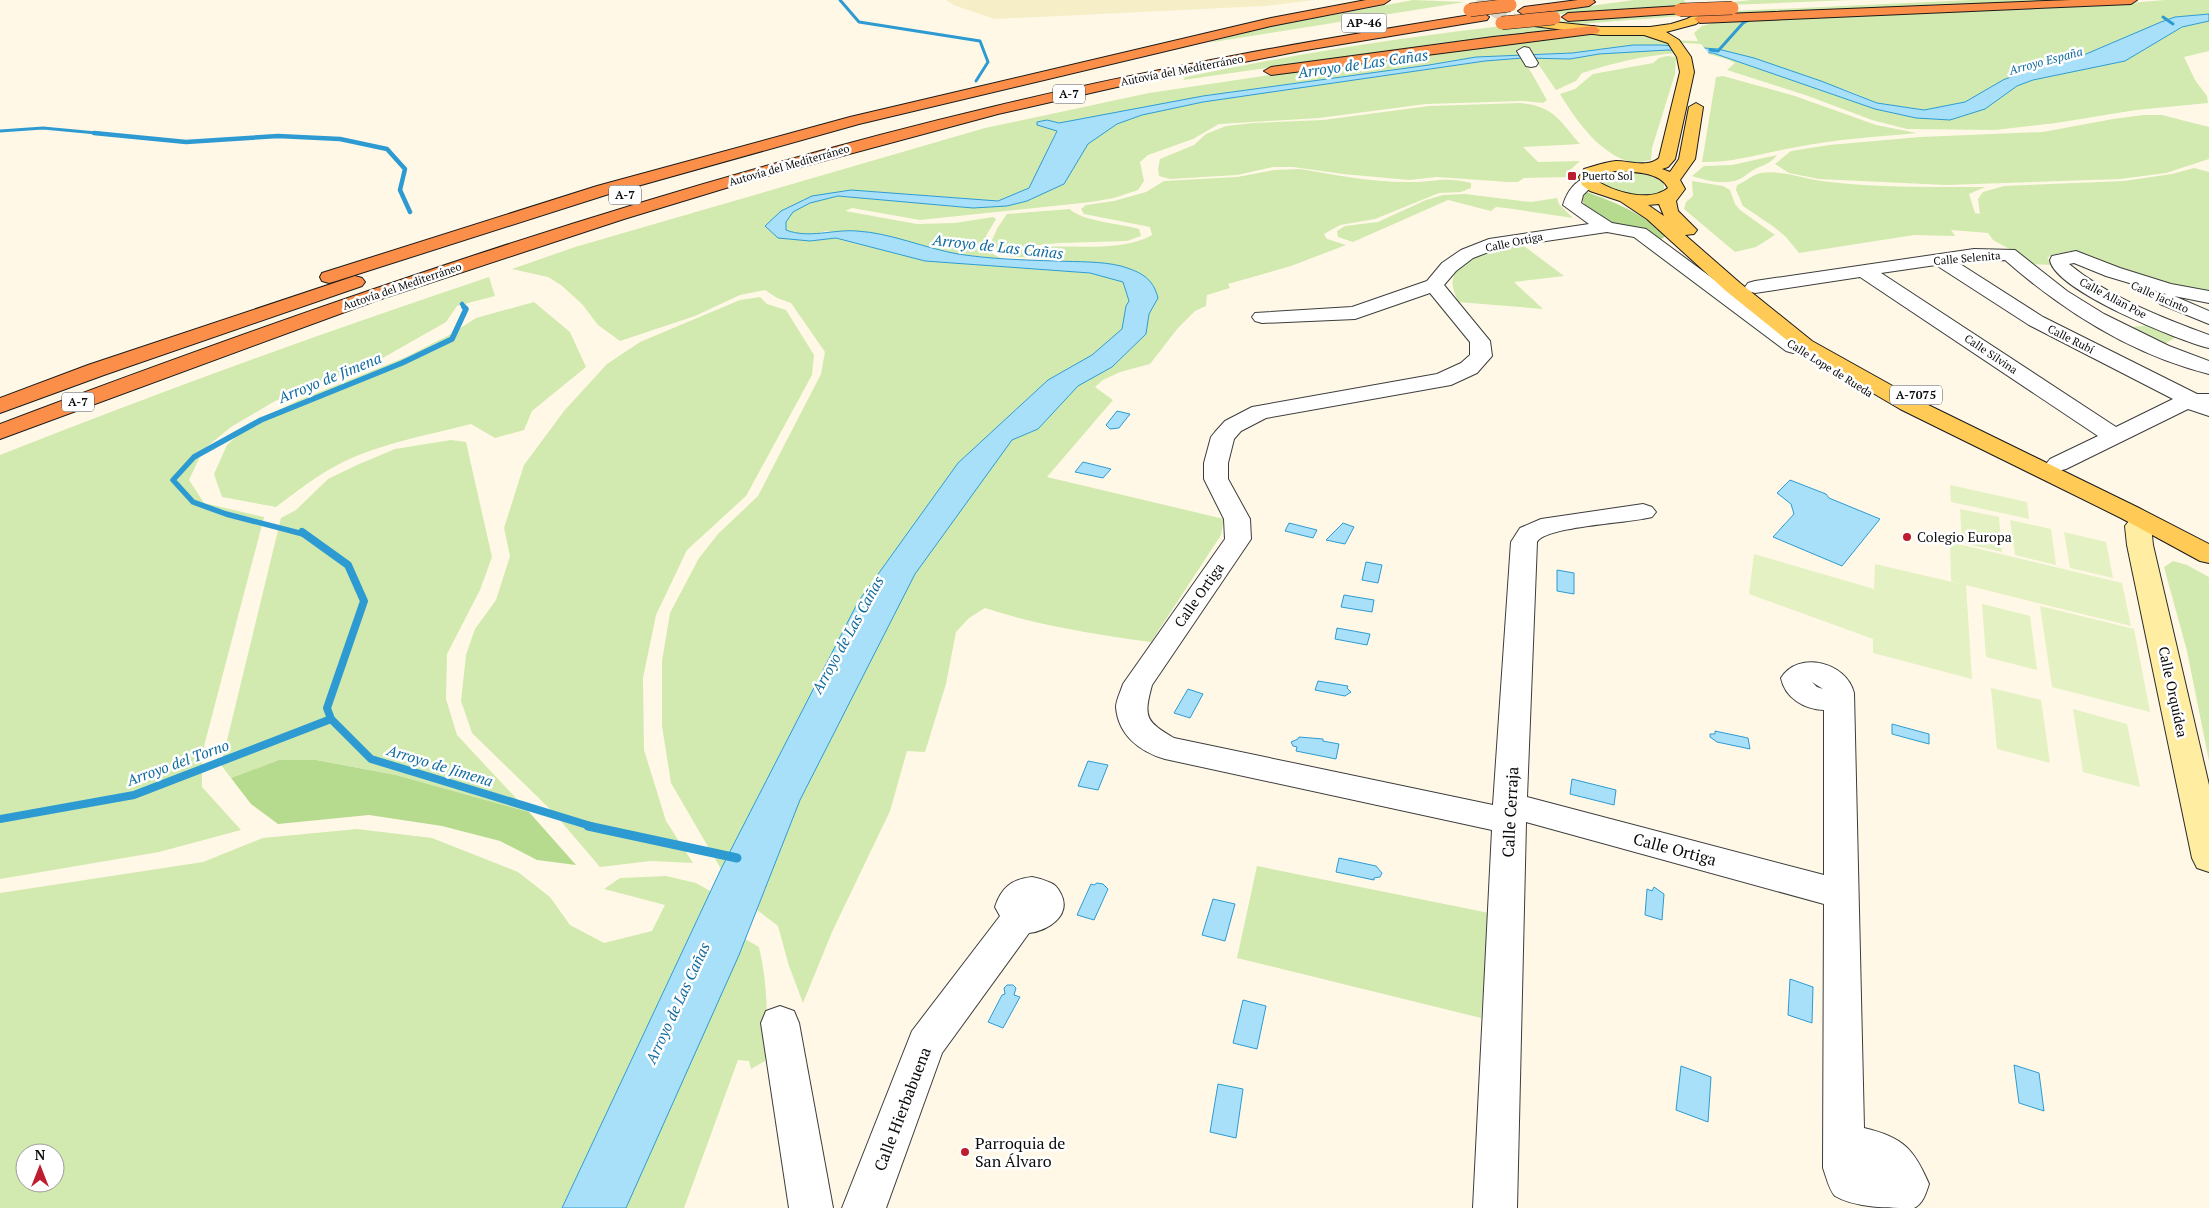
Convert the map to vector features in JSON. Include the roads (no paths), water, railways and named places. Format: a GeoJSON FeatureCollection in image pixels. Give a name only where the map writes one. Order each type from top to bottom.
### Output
{"type":"FeatureCollection","features":[{"type":"Feature","properties":{"kind":"highway"},"geometry":{"type":"LineString","coordinates":[[0,393],[297,288],[446,239],[730,153],[966,93],[1102,63],[1271,22],[1384,0]]}},
{"type":"Feature","properties":{"kind":"highway","name":"Autovía del Mediterráneo"},"geometry":{"type":"LineString","coordinates":[[0,406],[96,370],[446,251],[603,201],[751,159],[948,108],[1150,63],[1267,41],[1465,8],[1504,2],[1545,0]]}},
{"type":"Feature","properties":{"kind":"highway","name":"Autovía del Mediterráneo"},"geometry":{"type":"LineString","coordinates":[[0,432],[156,373],[509,250],[624,213],[905,133],[1292,43],[1340,39],[1483,17],[1514,18],[1604,0]]}},
{"type":"Feature","properties":{"kind":"highway"},"geometry":{"type":"LineString","coordinates":[[1705,8],[1720,0]]}},
{"type":"Feature","properties":{"kind":"highway","name":"AP-46"},"geometry":{"type":"LineString","coordinates":[[1292,43],[1514,18],[1554,18],[1888,0]]}},
{"type":"Feature","properties":{"kind":"highway"},"geometry":{"type":"LineString","coordinates":[[1705,8],[2046,6],[2131,0]]}},
{"type":"Feature","properties":{"kind":"highway"},"geometry":{"type":"LineString","coordinates":[[1260,72],[1493,41],[1594,30]]}},
{"type":"Feature","properties":{"kind":"highway"},"geometry":{"type":"LineString","coordinates":[[1292,43],[1313,32]]}},
{"type":"Feature","properties":{"kind":"highway"},"geometry":{"type":"LineString","coordinates":[[156,373],[243,353],[548,250],[683,208],[825,168],[1042,112],[1213,80]]}},
{"type":"Feature","properties":{"kind":"main road"},"geometry":{"type":"LineString","coordinates":[[1538,23],[1594,30],[1643,31],[1684,25],[1705,8]]}},
{"type":"Feature","properties":{"kind":"main road"},"geometry":{"type":"LineString","coordinates":[[1641,168],[1662,164],[1667,159],[1691,55],[1688,41],[1683,32],[1684,25]]}},
{"type":"Feature","properties":{"kind":"main road"},"geometry":{"type":"LineString","coordinates":[[1643,31],[1673,40],[1691,55]]}},
{"type":"Feature","properties":{"kind":"main road"},"geometry":{"type":"LineString","coordinates":[[1588,182],[1586,177],[1590,172],[1600,168],[1615,166],[1641,168],[1660,174],[1670,188],[1687,160],[1698,93]]}},
{"type":"Feature","properties":{"kind":"main road","name":"A-7075"},"geometry":{"type":"LineString","coordinates":[[1588,182],[1601,191],[1626,198],[1650,199],[1670,188]]}},
{"type":"Feature","properties":{"kind":"main road","name":"Calle Lope de Rueda"},"geometry":{"type":"LineString","coordinates":[[1670,188],[1666,202],[1667,208],[1673,216],[1755,288],[1824,342],[1876,375],[2209,539]]}},
{"type":"Feature","properties":{"kind":"main road","name":"Calle Lope de Rueda"},"geometry":{"type":"LineString","coordinates":[[1626,198],[1653,215],[1733,287],[1805,345],[1908,404],[2134,520],[2209,566]]}},
{"type":"Feature","properties":{"kind":"main road","name":"Calle Lope de Rueda"},"geometry":{"type":"LineString","coordinates":[[1793,347],[1893,406],[2209,555]]}},
{"type":"Feature","properties":{"kind":"main road"},"geometry":{"type":"LineString","coordinates":[[2108,488],[2134,520]]}},
{"type":"Feature","properties":{"kind":"street"},"geometry":{"type":"LineString","coordinates":[[1524,51],[1531,63]]}},
{"type":"Feature","properties":{"kind":"street","name":"Calle Lope de Rueda"},"geometry":{"type":"LineString","coordinates":[[1588,182],[1575,193],[1572,205],[1588,217],[1607,227],[1640,233],[1793,347]]}},
{"type":"Feature","properties":{"kind":"street","name":"Calle Ortiga"},"geometry":{"type":"LineString","coordinates":[[1262,317],[1334,316],[1355,313],[1434,285],[1449,267],[1467,254],[1495,243],[1607,227]]}},
{"type":"Feature","properties":{"kind":"street","name":"Calle Selenita"},"geometry":{"type":"LineString","coordinates":[[1755,288],[1939,259],[2009,254],[2059,295],[2120,332],[2156,349],[2209,368]]}},
{"type":"Feature","properties":{"kind":"street","name":"Calle Allan Poe"},"geometry":{"type":"LineString","coordinates":[[2209,297],[2168,289],[2113,272],[2076,257],[2059,260],[2060,266],[2068,273],[2102,294],[2168,327],[2209,342]]}},
{"type":"Feature","properties":{"kind":"street","name":"Calle Rubí"},"geometry":{"type":"LineString","coordinates":[[1939,259],[2036,321],[2204,403]]}},
{"type":"Feature","properties":{"kind":"street","name":"Calle Silvina"},"geometry":{"type":"LineString","coordinates":[[1866,272],[2115,438]]}},
{"type":"Feature","properties":{"kind":"street","name":"Calle Jacinto"},"geometry":{"type":"LineString","coordinates":[[2113,272],[2122,279],[2150,293],[2209,318]]}},
{"type":"Feature","properties":{"kind":"street","name":"Calle Ortiga"},"geometry":{"type":"LineString","coordinates":[[1434,285],[1480,341],[1481,356],[1469,368],[1443,380],[1260,412],[1233,426],[1223,436],[1216,463],[1216,479],[1237,519],[1238,539],[1138,684],[1131,706],[1140,731],[1165,748],[1509,813],[1840,894]]}},
{"type":"Feature","properties":{"kind":"street"},"geometry":{"type":"LineString","coordinates":[[2058,464],[2115,438],[2183,403],[2204,403]]}},
{"type":"Feature","properties":{"kind":"street","name":"Calle Cerraja"},"geometry":{"type":"LineString","coordinates":[[1496,1208],[1509,813],[1524,542],[1529,533],[1550,524],[1643,512]]}},
{"type":"Feature","properties":{"kind":"street","name":"Calle Orquídea"},"geometry":{"type":"LineString","coordinates":[[2134,520],[2209,858]]}},
{"type":"Feature","properties":{"kind":"street"},"geometry":{"type":"LineString","coordinates":[[1840,693],[1840,894],[1844,1160]]}},
{"type":"Feature","properties":{"kind":"street","name":"Calle Hierbabuena"},"geometry":{"type":"LineString","coordinates":[[864,1208],[926,1044],[1020,917]]}},
{"type":"Feature","properties":{"kind":"street"},"geometry":{"type":"LineString","coordinates":[[780,1023],[811,1208]]}},
{"type":"Feature","properties":{"kind":"water"},"geometry":{"type":"Polygon","coordinates":[[[2209,14],[2209,21],[2182,27],[2125,61],[2033,80],[2017,86],[1985,109],[1950,120],[1916,118],[1875,109],[1713,53],[1668,50],[1599,54],[1570,59],[1523,58],[1485,61],[1203,102],[1142,115],[1117,124],[1088,144],[1064,184],[1027,201],[1007,206],[973,208],[838,196],[810,203],[793,212],[786,222],[786,230],[795,233],[870,232],[970,256],[1113,264],[1140,273],[1153,285],[1158,298],[1149,314],[1146,334],[1112,367],[1078,386],[1038,429],[1012,440],[915,574],[800,800],[739,955],[626,1208],[562,1208],[721,869],[858,602],[958,463],[1048,380],[1092,355],[1122,329],[1126,306],[1129,301],[1123,282],[1090,273],[925,261],[836,238],[810,241],[778,238],[765,226],[781,211],[812,196],[851,190],[998,201],[1029,188],[1057,131],[1037,125],[1037,122],[1047,120],[1059,123],[1203,96],[1476,57],[1572,53],[1633,45],[1718,49],[1754,58],[1877,103],[1924,110],[1965,102],[2003,80],[2028,70],[2072,60],[2175,17],[2209,14]]]}},
{"type":"Feature","properties":{"kind":"water"},"geometry":{"type":"Polygon","coordinates":[[[1117,411],[1130,414],[1119,428],[1110,429],[1106,425],[1117,411]]]}},
{"type":"Feature","properties":{"kind":"water"},"geometry":{"type":"Polygon","coordinates":[[[1083,462],[1111,469],[1103,478],[1075,472],[1083,462]]]}},
{"type":"Feature","properties":{"kind":"water"},"geometry":{"type":"Polygon","coordinates":[[[1790,480],[1880,519],[1842,566],[1773,537],[1794,514],[1791,504],[1777,493],[1790,480]]]}},
{"type":"Feature","properties":{"kind":"water"},"geometry":{"type":"Polygon","coordinates":[[[1289,523],[1317,530],[1313,538],[1285,531],[1289,523]]]}},
{"type":"Feature","properties":{"kind":"water"},"geometry":{"type":"Polygon","coordinates":[[[1343,523],[1354,527],[1345,544],[1326,540],[1343,523]]]}},
{"type":"Feature","properties":{"kind":"water"},"geometry":{"type":"Polygon","coordinates":[[[1366,562],[1382,565],[1378,583],[1362,580],[1366,562]]]}},
{"type":"Feature","properties":{"kind":"water"},"geometry":{"type":"Polygon","coordinates":[[[1557,570],[1574,573],[1574,594],[1557,591],[1557,570]]]}},
{"type":"Feature","properties":{"kind":"water"},"geometry":{"type":"Polygon","coordinates":[[[1344,595],[1374,600],[1372,612],[1341,607],[1344,595]]]}},
{"type":"Feature","properties":{"kind":"water"},"geometry":{"type":"Polygon","coordinates":[[[1337,628],[1370,634],[1367,645],[1335,639],[1337,628]]]}},
{"type":"Feature","properties":{"kind":"water"},"geometry":{"type":"Polygon","coordinates":[[[1318,681],[1348,686],[1347,688],[1351,692],[1345,696],[1315,690],[1318,681]]]}},
{"type":"Feature","properties":{"kind":"water"},"geometry":{"type":"Polygon","coordinates":[[[1188,689],[1203,694],[1190,718],[1174,713],[1188,689]]]}},
{"type":"Feature","properties":{"kind":"water"},"geometry":{"type":"Polygon","coordinates":[[[1892,724],[1929,734],[1929,744],[1892,734],[1892,724]]]}},
{"type":"Feature","properties":{"kind":"water"},"geometry":{"type":"Polygon","coordinates":[[[1715,731],[1748,738],[1750,749],[1717,742],[1710,737],[1710,734],[1715,734],[1715,731]]]}},
{"type":"Feature","properties":{"kind":"water"},"geometry":{"type":"Polygon","coordinates":[[[1299,737],[1323,739],[1323,741],[1339,744],[1336,759],[1296,751],[1297,747],[1293,746],[1291,742],[1299,737]]]}},
{"type":"Feature","properties":{"kind":"water"},"geometry":{"type":"Polygon","coordinates":[[[1088,761],[1108,765],[1098,790],[1078,786],[1088,761]]]}},
{"type":"Feature","properties":{"kind":"water"},"geometry":{"type":"Polygon","coordinates":[[[1572,779],[1616,790],[1614,805],[1570,794],[1572,779]]]}},
{"type":"Feature","properties":{"kind":"water"},"geometry":{"type":"Polygon","coordinates":[[[1339,858],[1376,866],[1382,873],[1380,877],[1374,878],[1374,880],[1336,872],[1339,858]]]}},
{"type":"Feature","properties":{"kind":"water"},"geometry":{"type":"Polygon","coordinates":[[[1091,884],[1103,884],[1108,889],[1094,920],[1077,915],[1091,884]]]}},
{"type":"Feature","properties":{"kind":"water"},"geometry":{"type":"Polygon","coordinates":[[[1654,887],[1664,894],[1662,920],[1645,915],[1647,889],[1652,891],[1654,887]]]}},
{"type":"Feature","properties":{"kind":"water"},"geometry":{"type":"Polygon","coordinates":[[[1213,899],[1235,904],[1225,941],[1202,935],[1213,899]]]}},
{"type":"Feature","properties":{"kind":"water"},"geometry":{"type":"Polygon","coordinates":[[[1790,979],[1813,987],[1812,1023],[1788,1015],[1790,979]]]}},
{"type":"Feature","properties":{"kind":"water"},"geometry":{"type":"Polygon","coordinates":[[[1007,985],[1013,985],[1016,988],[1014,995],[1020,997],[1003,1028],[988,1022],[1002,995],[1005,994],[1004,988],[1007,985]]]}},
{"type":"Feature","properties":{"kind":"water"},"geometry":{"type":"Polygon","coordinates":[[[1243,1000],[1266,1006],[1257,1049],[1233,1043],[1243,1000]]]}},
{"type":"Feature","properties":{"kind":"water"},"geometry":{"type":"Polygon","coordinates":[[[2014,1065],[2039,1073],[2044,1111],[2019,1103],[2014,1065]]]}},
{"type":"Feature","properties":{"kind":"water"},"geometry":{"type":"Polygon","coordinates":[[[1681,1066],[1711,1077],[1708,1122],[1676,1110],[1681,1066]]]}},
{"type":"Feature","properties":{"kind":"water"},"geometry":{"type":"Polygon","coordinates":[[[1218,1084],[1243,1089],[1236,1138],[1210,1132],[1218,1084]]]}},
{"type":"Feature","properties":{"kind":"waterway"},"geometry":{"type":"LineString","coordinates":[[840,0],[859,22],[980,41],[988,62],[976,81]]}},
{"type":"Feature","properties":{"kind":"waterway"},"geometry":{"type":"LineString","coordinates":[[2163,17],[2173,24]]}},
{"type":"Feature","properties":{"kind":"waterway","name":"Arroyo de Las Cañas"},"geometry":{"type":"LineString","coordinates":[[1710,50],[1718,51],[1743,23],[1749,20]]}},
{"type":"Feature","properties":{"kind":"waterway","name":"Arroyo de Jimena"},"geometry":{"type":"LineString","coordinates":[[0,131],[43,128],[107,134]]}},
{"type":"Feature","properties":{"kind":"waterway","name":"Arroyo de Jimena"},"geometry":{"type":"LineString","coordinates":[[94,133],[186,142],[278,136],[340,139],[387,149],[405,169],[400,190],[410,212]]}},
{"type":"Feature","properties":{"kind":"waterway","name":"Arroyo de Jimena"},"geometry":{"type":"LineString","coordinates":[[462,304],[465,308]]}},
{"type":"Feature","properties":{"kind":"waterway","name":"Arroyo de Jimena"},"geometry":{"type":"LineString","coordinates":[[303,534],[226,514],[193,502],[173,480],[194,457],[261,420],[402,363],[452,339],[465,308]]}},
{"type":"Feature","properties":{"kind":"waterway","name":"Arroyo de Jimena"},"geometry":{"type":"LineString","coordinates":[[302,532],[348,565],[364,601],[327,708],[331,719]]}},
{"type":"Feature","properties":{"kind":"waterway","name":"Arroyo del Torno"},"geometry":{"type":"LineString","coordinates":[[0,819],[134,795],[331,719]]}},
{"type":"Feature","properties":{"kind":"waterway","name":"Arroyo de Jimena"},"geometry":{"type":"LineString","coordinates":[[331,719],[371,759],[594,827]]}},
{"type":"Feature","properties":{"kind":"waterway","name":"Arroyo de Jimena"},"geometry":{"type":"LineString","coordinates":[[588,826],[737,858]]}},
{"type":"Feature","properties":{"kind":"tunnel"},"geometry":{"type":"LineString","coordinates":[[1477,0],[1499,13],[1513,18]]}},
{"type":"Feature","properties":{"kind":"place","name":"Puerto Sol"},"geometry":{"type":"Point","coordinates":[1572,176]}},
{"type":"Feature","properties":{"kind":"place","name":"Colegio Europa"},"geometry":{"type":"Point","coordinates":[1907,537]}},
{"type":"Feature","properties":{"kind":"place","name":"Parroquia de San Álvaro"},"geometry":{"type":"Point","coordinates":[965,1152]}},
{"type":"Feature","properties":{"kind":"water label","name":"Arroyo España"},"geometry":{"type":"Point","coordinates":[2046,61]}}]}
